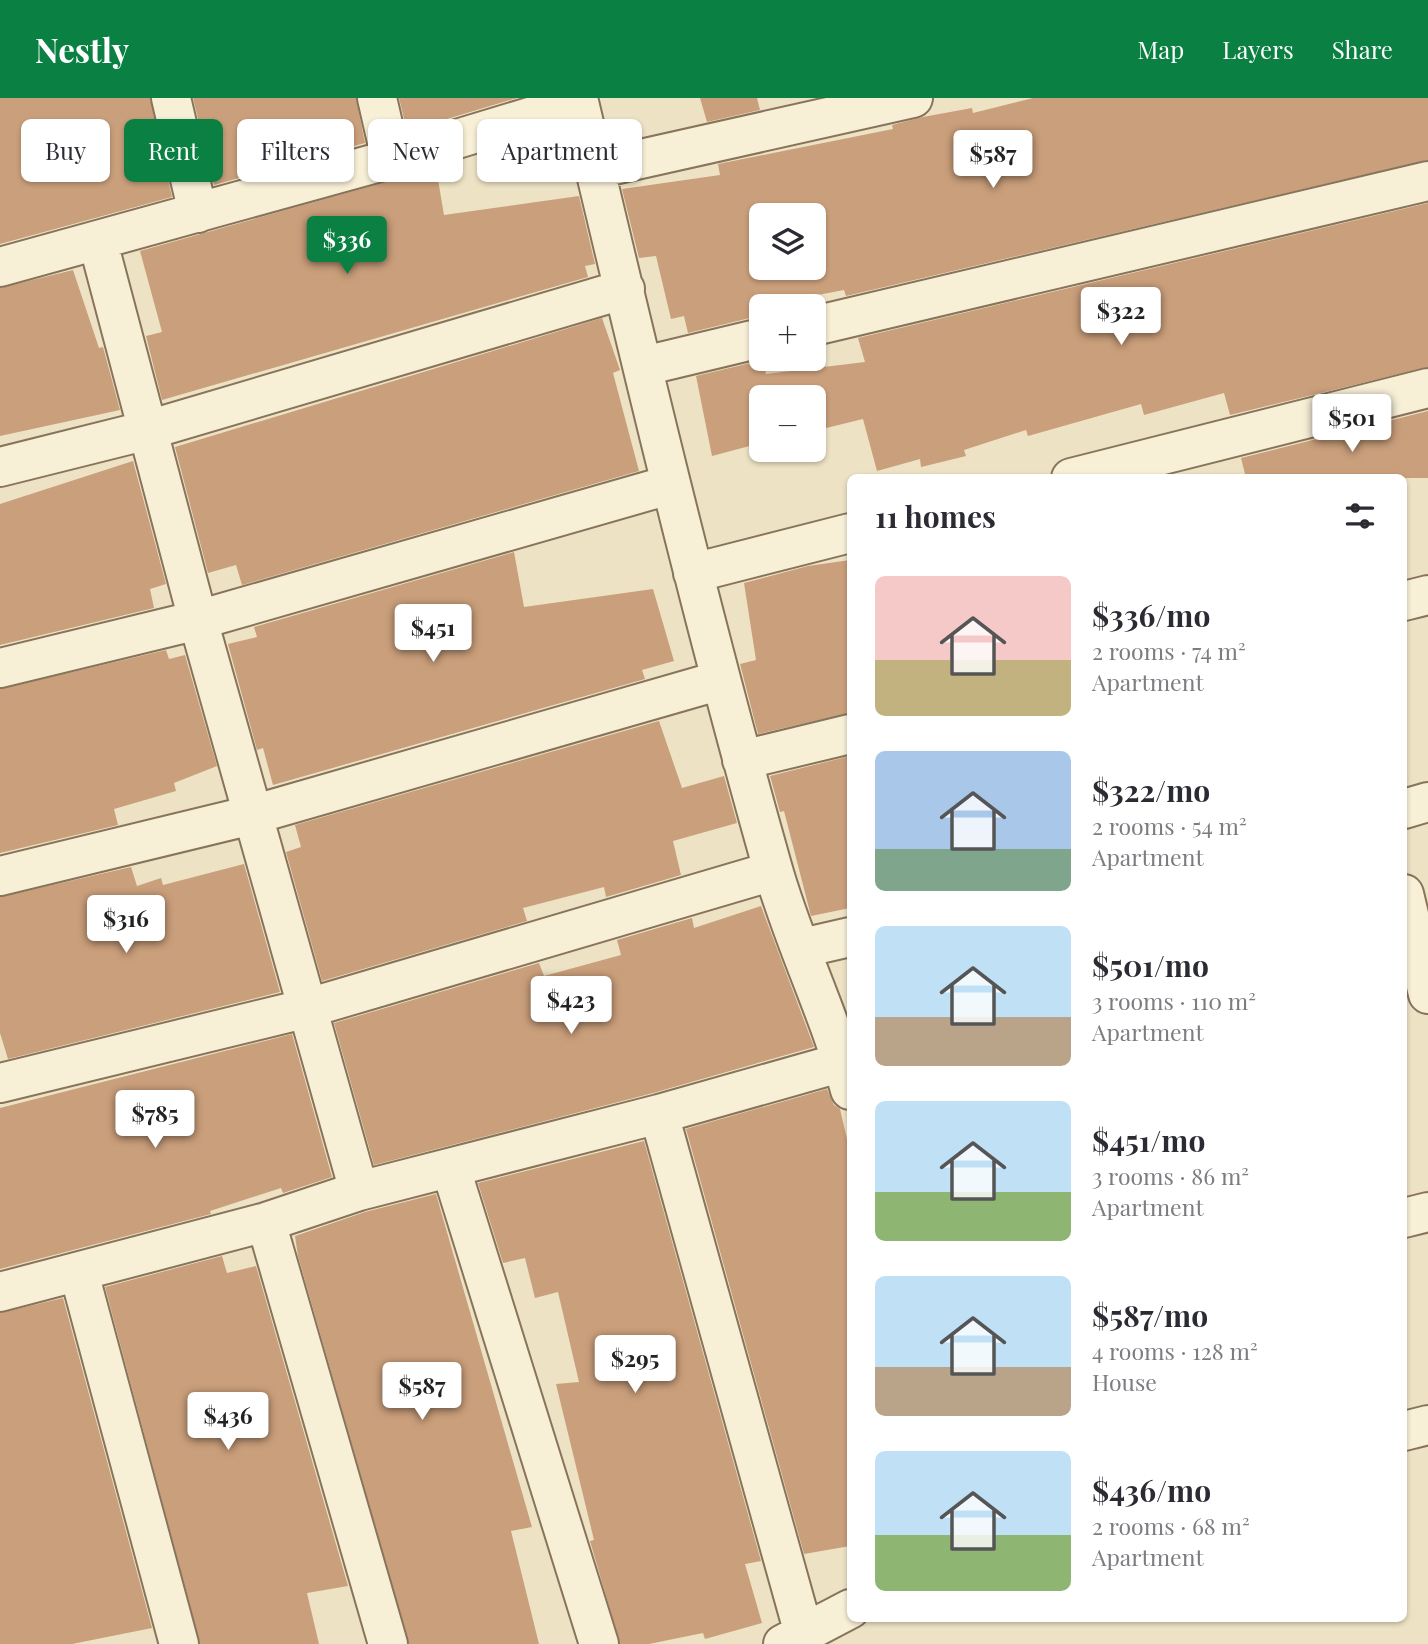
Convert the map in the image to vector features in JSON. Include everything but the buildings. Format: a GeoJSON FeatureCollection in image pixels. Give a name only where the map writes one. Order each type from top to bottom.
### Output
{"type":"FeatureCollection","features":[{"type":"Feature","properties":{"kind":"street"},"geometry":{"type":"LineString","coordinates":[[172,98],[198,213]]}},
{"type":"Feature","properties":{"kind":"street"},"geometry":{"type":"LineString","coordinates":[[377,98],[382,119]]}},
{"type":"Feature","properties":{"kind":"street"},"geometry":{"type":"LineString","coordinates":[[642,156],[800,111],[913,98]]}},
{"type":"Feature","properties":{"kind":"street"},"geometry":{"type":"LineString","coordinates":[[463,136],[579,100],[584,119]]}},
{"type":"Feature","properties":{"kind":"street"},"geometry":{"type":"LineString","coordinates":[[2,259],[98,242],[368,165]]}},
{"type":"Feature","properties":{"kind":"street"},"geometry":{"type":"LineString","coordinates":[[826,323],[1428,181]]}},
{"type":"Feature","properties":{"kind":"street"},"geometry":{"type":"LineString","coordinates":[[0,1292],[266,1223],[359,1191],[659,1114],[847,1076],[773,871],[742,760],[669,485],[644,366],[599,182]]}},
{"type":"Feature","properties":{"kind":"street"},"geometry":{"type":"LineString","coordinates":[[98,242],[198,620],[359,1191]]}},
{"type":"Feature","properties":{"kind":"street"},"geometry":{"type":"LineString","coordinates":[[0,467],[148,430],[625,289]]}},
{"type":"Feature","properties":{"kind":"street"},"geometry":{"type":"LineString","coordinates":[[644,366],[749,341]]}},
{"type":"Feature","properties":{"kind":"street"},"geometry":{"type":"LineString","coordinates":[[1087,474],[1428,388]]}},
{"type":"Feature","properties":{"kind":"street"},"geometry":{"type":"LineString","coordinates":[[0,668],[198,620],[669,485]]}},
{"type":"Feature","properties":{"kind":"street"},"geometry":{"type":"LineString","coordinates":[[693,573],[847,534]]}},
{"type":"Feature","properties":{"kind":"street"},"geometry":{"type":"LineString","coordinates":[[1407,600],[1428,595]]}},
{"type":"Feature","properties":{"kind":"street"},"geometry":{"type":"LineString","coordinates":[[0,876],[252,815],[721,680]]}},
{"type":"Feature","properties":{"kind":"street"},"geometry":{"type":"LineString","coordinates":[[742,760],[847,735]]}},
{"type":"Feature","properties":{"kind":"street"},"geometry":{"type":"LineString","coordinates":[[1407,808],[1428,802]]}},
{"type":"Feature","properties":{"kind":"street"},"geometry":{"type":"LineString","coordinates":[[0,1083],[308,1008],[773,871]]}},
{"type":"Feature","properties":{"kind":"street"},"geometry":{"type":"LineString","coordinates":[[1407,906],[1428,994]]}},
{"type":"Feature","properties":{"kind":"street"},"geometry":{"type":"LineString","coordinates":[[802,948],[847,938]]}},
{"type":"Feature","properties":{"kind":"street"},"geometry":{"type":"LineString","coordinates":[[1407,1011],[1428,1006]]}},
{"type":"Feature","properties":{"kind":"street"},"geometry":{"type":"LineString","coordinates":[[659,1114],[793,1639],[847,1611]]}},
{"type":"Feature","properties":{"kind":"street"},"geometry":{"type":"LineString","coordinates":[[451,1169],[598,1644]]}},
{"type":"Feature","properties":{"kind":"street"},"geometry":{"type":"LineString","coordinates":[[1407,1217],[1428,1212]]}},
{"type":"Feature","properties":{"kind":"street"},"geometry":{"type":"LineString","coordinates":[[266,1223],[388,1644]]}},
{"type":"Feature","properties":{"kind":"street"},"geometry":{"type":"LineString","coordinates":[[79,1272],[179,1644]]}},
{"type":"Feature","properties":{"kind":"street"},"geometry":{"type":"LineString","coordinates":[[1407,1430],[1428,1424]]}}]}
